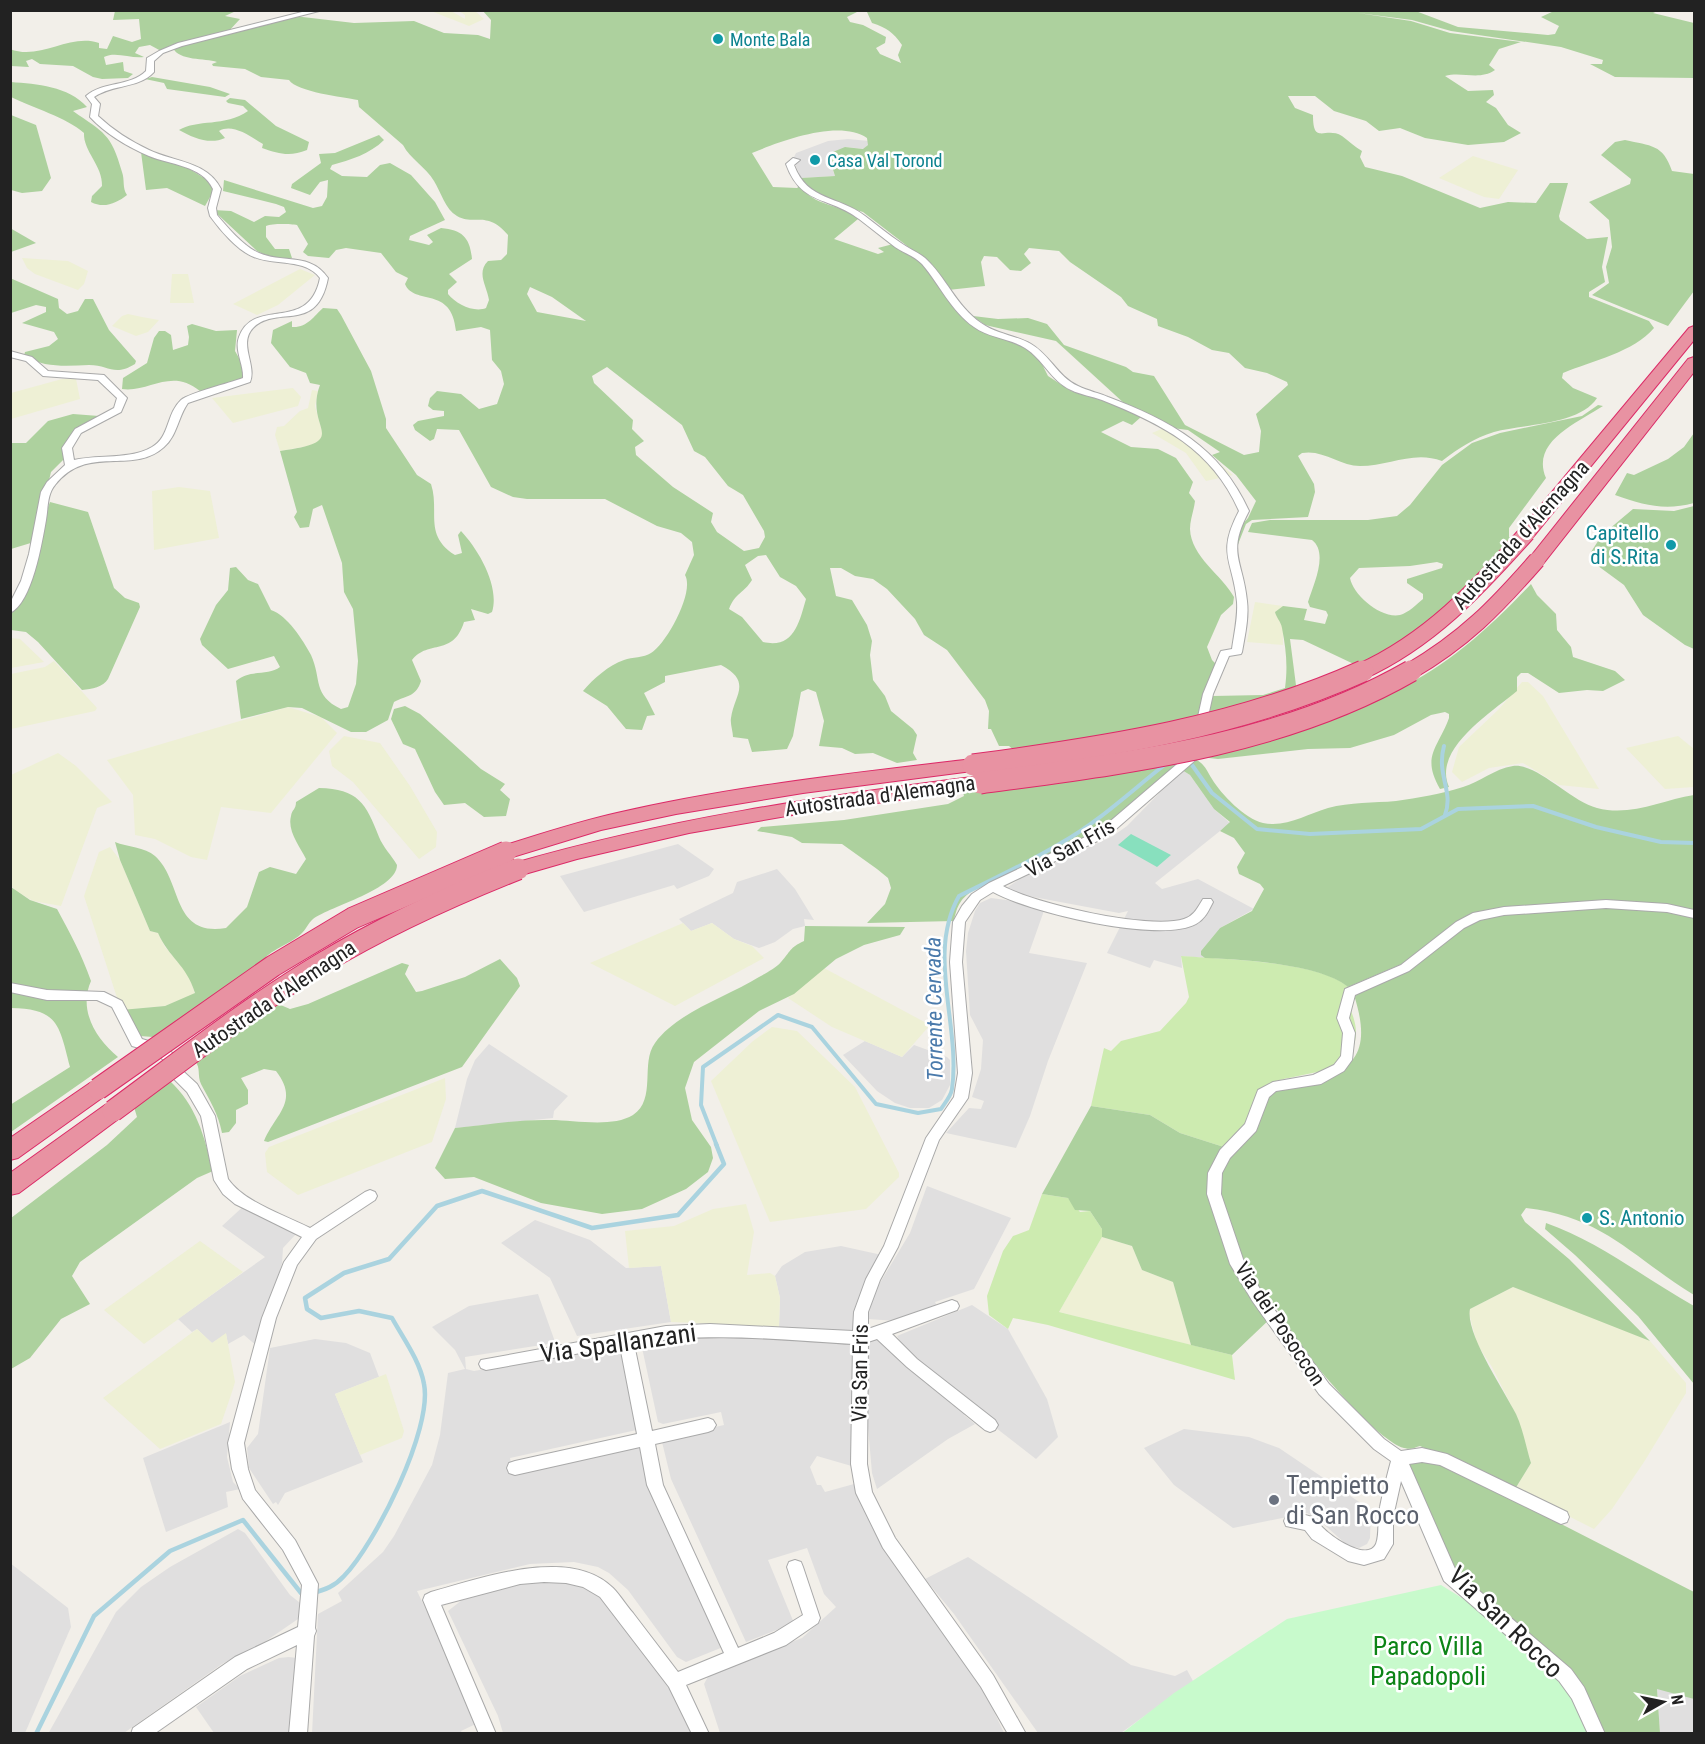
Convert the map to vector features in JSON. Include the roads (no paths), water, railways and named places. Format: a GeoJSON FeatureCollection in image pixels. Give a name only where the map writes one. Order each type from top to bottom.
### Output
{"type":"FeatureCollection","features":[{"type":"Feature","properties":{"kind":"highway","name":"Autostrada d'Alemagna"},"geometry":{"type":"LineString","coordinates":[[10,1151],[273,966],[353,918],[512,861],[643,833],[977,774],[1174,735],[1267,710],[1336,683],[1383,660],[1422,637],[1467,600],[1527,533],[1695,331]]}},
{"type":"Feature","properties":{"kind":"highway","name":"Autostrada d'Alemagna"},"geometry":{"type":"LineString","coordinates":[[977,774],[1183,752],[1271,730],[1318,714],[1402,676],[1444,651],[1492,612],[1537,560],[1695,362]]}},
{"type":"Feature","properties":{"kind":"highway","name":"Autostrada d'Alemagna"},"geometry":{"type":"LineString","coordinates":[[10,1186],[294,981],[512,861]]}},
{"type":"Feature","properties":{"kind":"street"},"geometry":{"type":"LineString","coordinates":[[10,610],[19,598],[37,541],[47,490],[70,466],[87,458],[137,455],[156,449],[170,437],[185,401],[196,395],[242,384],[247,380],[243,358],[243,337],[252,324],[260,320],[290,315],[307,308],[319,297],[324,278],[321,272],[309,266],[270,260],[248,251],[212,215],[210,206],[217,189],[214,182],[189,165],[156,156],[114,134],[94,117],[96,104],[90,96],[107,88],[144,78],[150,72],[150,60],[160,52],[180,44],[320,10]]}},
{"type":"Feature","properties":{"kind":"street","name":"Via San Fris"},"geometry":{"type":"LineString","coordinates":[[796,160],[790,164],[794,179],[803,189],[856,213],[900,247],[924,261],[954,304],[978,326],[1028,346],[1053,375],[1072,388],[1104,398],[1163,425],[1212,459],[1240,500],[1244,511],[1230,539],[1230,550],[1242,601],[1237,651],[1226,653],[1208,694],[1195,754],[1104,833],[993,886],[976,897],[959,922],[957,962],[966,1073],[959,1083],[958,1106],[933,1138],[891,1247],[873,1279],[861,1312],[859,1464],[864,1493],[889,1543],[987,1681],[1018,1734]]}},
{"type":"Feature","properties":{"kind":"street"},"geometry":{"type":"LineString","coordinates":[[10,354],[29,359],[46,374],[101,377],[122,398],[118,410],[78,431],[67,448],[70,466]]}},
{"type":"Feature","properties":{"kind":"street"},"geometry":{"type":"LineString","coordinates":[[993,886],[1030,903],[1147,925],[1174,926],[1190,922],[1201,913],[1207,902]]}},
{"type":"Feature","properties":{"kind":"street","name":"Via dei Posoccon"},"geometry":{"type":"LineString","coordinates":[[1399,1458],[1379,1444],[1324,1389],[1258,1298],[1237,1264],[1214,1194],[1215,1173],[1225,1154],[1251,1126],[1263,1094],[1273,1087],[1316,1080],[1339,1068],[1347,1057],[1349,1033],[1343,1018],[1349,992],[1405,968],[1460,925],[1477,916],[1504,911],[1606,904],[1667,908],[1695,914]]}},
{"type":"Feature","properties":{"kind":"street"},"geometry":{"type":"LineString","coordinates":[[10,987],[47,995],[99,995],[117,1004],[136,1043],[157,1048],[175,1062],[178,1074],[192,1088],[208,1116],[221,1180],[228,1190],[240,1200],[311,1236]]}},
{"type":"Feature","properties":{"kind":"street"},"geometry":{"type":"LineString","coordinates":[[298,1734],[310,1584],[290,1545],[249,1494],[240,1469],[236,1443],[268,1318],[291,1262],[311,1236],[370,1196]]}},
{"type":"Feature","properties":{"kind":"street","name":"Via Spallanzani"},"geometry":{"type":"LineString","coordinates":[[486,1364],[666,1332],[710,1330],[859,1338],[952,1306]]}},
{"type":"Feature","properties":{"kind":"street"},"geometry":{"type":"LineString","coordinates":[[880,1332],[912,1363],[990,1425]]}},
{"type":"Feature","properties":{"kind":"street"},"geometry":{"type":"LineString","coordinates":[[626,1339],[655,1485],[734,1658]]}},
{"type":"Feature","properties":{"kind":"street"},"geometry":{"type":"LineString","coordinates":[[515,1468],[708,1425]]}},
{"type":"Feature","properties":{"kind":"street"},"geometry":{"type":"LineString","coordinates":[[1292,1521],[1310,1524],[1318,1534],[1348,1554],[1364,1558],[1378,1554],[1385,1544],[1385,1517],[1399,1458],[1422,1455],[1442,1460],[1561,1517]]}},
{"type":"Feature","properties":{"kind":"street","name":"Via San Rocco"},"geometry":{"type":"LineString","coordinates":[[1399,1458],[1450,1576],[1565,1675],[1578,1694],[1597,1734]]}},
{"type":"Feature","properties":{"kind":"street"},"geometry":{"type":"LineString","coordinates":[[675,1681],[780,1640],[812,1618],[795,1567]]}},
{"type":"Feature","properties":{"kind":"street"},"geometry":{"type":"LineString","coordinates":[[488,1734],[431,1600],[518,1578],[561,1574],[594,1582],[606,1592],[675,1681],[701,1734]]}},
{"type":"Feature","properties":{"kind":"street"},"geometry":{"type":"LineString","coordinates":[[139,1734],[241,1663],[308,1631]]}},
{"type":"Feature","properties":{"kind":"waterway"},"geometry":{"type":"LineString","coordinates":[[1444,746],[1442,766],[1448,798],[1445,815]]}},
{"type":"Feature","properties":{"kind":"waterway","name":"Torrente Cervada"},"geometry":{"type":"LineString","coordinates":[[717,1146],[701,1105],[703,1067],[778,1015],[812,1027],[876,1104],[918,1113],[941,1109],[951,1092],[954,1065],[946,991],[945,942],[950,918],[959,896],[1036,857],[1075,834],[1167,763]]}},
{"type":"Feature","properties":{"kind":"waterway","name":"Torrente Cervada"},"geometry":{"type":"LineString","coordinates":[[1192,765],[1212,793],[1257,829],[1310,834],[1421,829],[1458,809],[1533,806],[1596,827],[1661,842],[1694,843]]}},
{"type":"Feature","properties":{"kind":"waterway","name":"Torrente Cervada"},"geometry":{"type":"LineString","coordinates":[[312,1593],[330,1587],[344,1576],[371,1539],[385,1513],[411,1456],[420,1428],[424,1404],[424,1384],[415,1358],[392,1318],[359,1311],[321,1318],[307,1309],[305,1298],[344,1273],[389,1259],[437,1206],[482,1191],[592,1228],[678,1215],[724,1164],[716,1144]]}},
{"type":"Feature","properties":{"kind":"waterway","name":"Torrente Cervada"},"geometry":{"type":"LineString","coordinates":[[36,1734],[94,1616],[170,1551],[243,1520],[301,1593],[305,1593]]}},
{"type":"Feature","properties":{"kind":"place","name":"Monte Bala"},"geometry":{"type":"Point","coordinates":[718,39]}},
{"type":"Feature","properties":{"kind":"place","name":"Casa Val Torond"},"geometry":{"type":"Point","coordinates":[815,160]}},
{"type":"Feature","properties":{"kind":"place","name":"Capitello di S.Rita"},"geometry":{"type":"Point","coordinates":[1671,545]}},
{"type":"Feature","properties":{"kind":"place","name":"S. Antonio"},"geometry":{"type":"Point","coordinates":[1587,1218]}},
{"type":"Feature","properties":{"kind":"place","name":"Tempietto di San Rocco"},"geometry":{"type":"Point","coordinates":[1274,1500]}},
{"type":"Feature","properties":{"kind":"park label","name":"Parco Villa Papadopoli"},"geometry":{"type":"Point","coordinates":[1428,1660]}}]}
